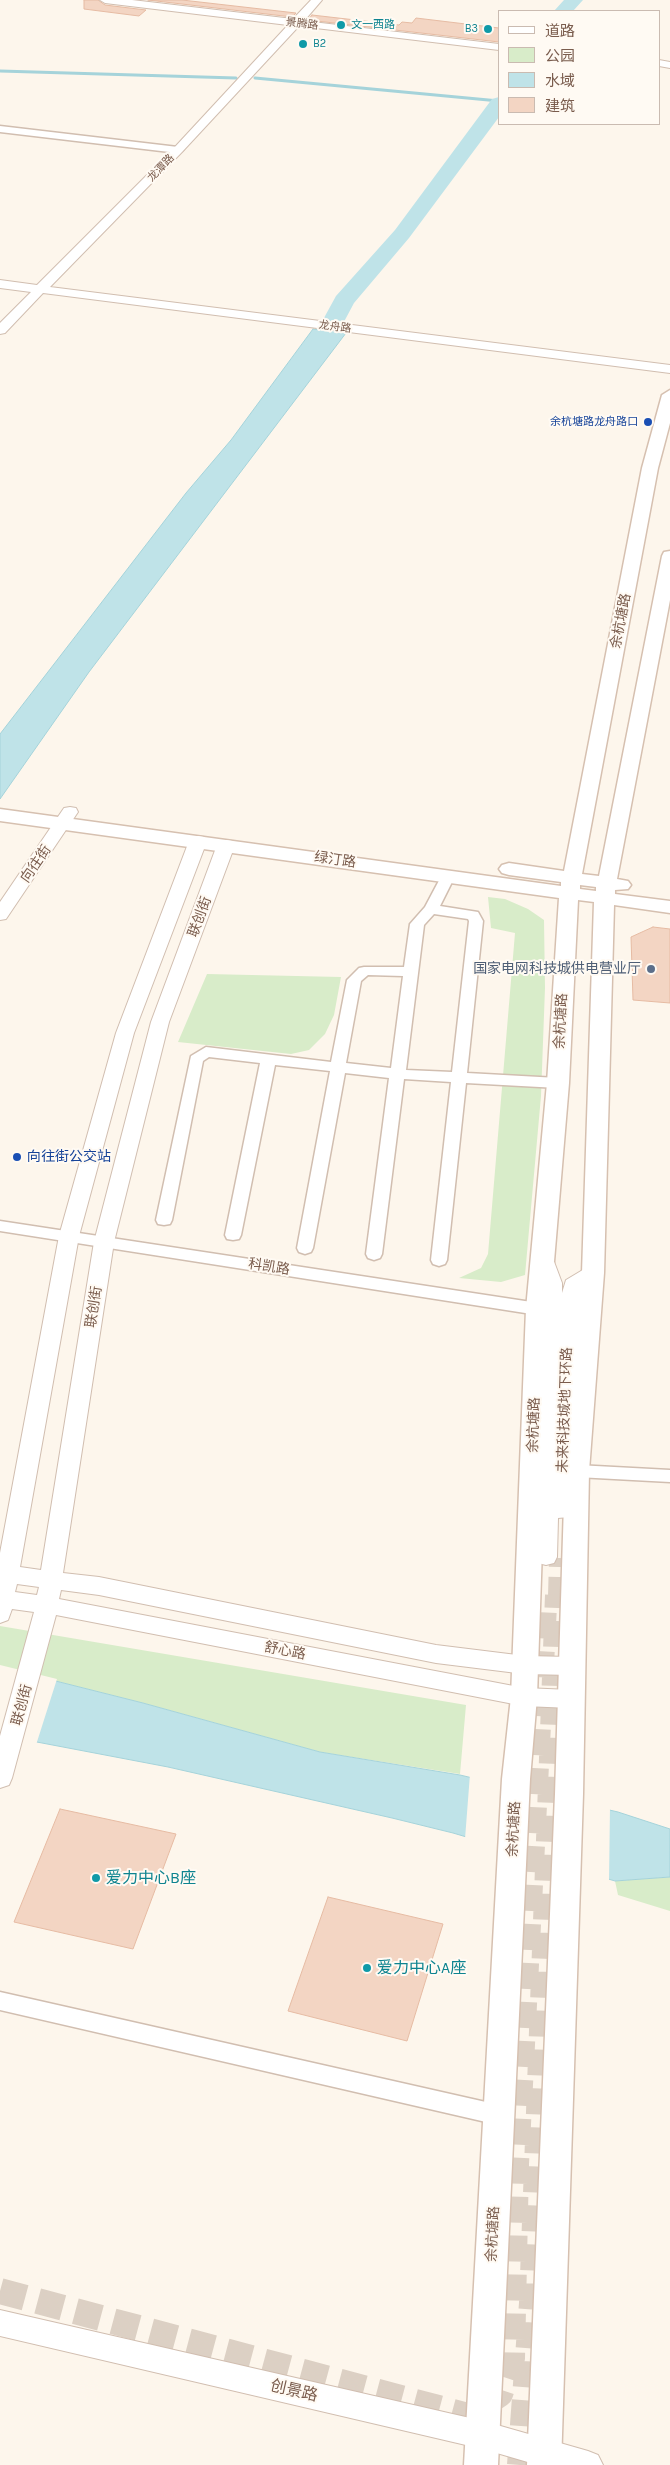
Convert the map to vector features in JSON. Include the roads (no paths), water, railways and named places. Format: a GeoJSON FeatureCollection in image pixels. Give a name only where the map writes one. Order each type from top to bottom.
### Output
{"type":"FeatureCollection","features":[{"type":"Feature","properties":{"kind":"main road","name":"余杭塘路"},"geometry":{"type":"LineString","coordinates":[[481,2465],[516,1778],[524,1697],[538,1309],[558,1084],[570,885],[650,468],[670,394]]}},
{"type":"Feature","properties":{"kind":"main road"},"geometry":{"type":"LineString","coordinates":[[544,2459],[570,1794],[577,1471],[593,1273],[605,890],[667,589],[670,556]]}},
{"type":"Feature","properties":{"kind":"main road","name":"绿汀路"},"geometry":{"type":"LineString","coordinates":[[2,807],[198,841],[448,876],[570,885]]}},
{"type":"Feature","properties":{"kind":"main road","name":"绿汀路"},"geometry":{"type":"LineString","coordinates":[[61,817],[605,890],[670,892]]}},
{"type":"Feature","properties":{"kind":"main road","name":"绿汀路"},"geometry":{"type":"LineString","coordinates":[[605,890],[670,907]]}},
{"type":"Feature","properties":{"kind":"street","name":"景腾路"},"geometry":{"type":"LineString","coordinates":[[105,0],[498,41]]}},
{"type":"Feature","properties":{"kind":"street","name":"景腾路"},"geometry":{"type":"LineString","coordinates":[[154,0],[498,47]]}},
{"type":"Feature","properties":{"kind":"street","name":"龙潭路"},"geometry":{"type":"LineString","coordinates":[[0,330],[45,287],[178,150],[318,0]]}},
{"type":"Feature","properties":{"kind":"street"},"geometry":{"type":"LineString","coordinates":[[0,129],[178,150]]}},
{"type":"Feature","properties":{"kind":"street","name":"龙舟路"},"geometry":{"type":"LineString","coordinates":[[0,278],[45,287]]}},
{"type":"Feature","properties":{"kind":"street","name":"龙舟路"},"geometry":{"type":"LineString","coordinates":[[0,284],[45,287],[670,369]]}},
{"type":"Feature","properties":{"kind":"street","name":"龙舟路"},"geometry":{"type":"LineString","coordinates":[[367,328],[670,362]]}},
{"type":"Feature","properties":{"kind":"street","name":"向往街"},"geometry":{"type":"LineString","coordinates":[[0,892],[61,817]]}},
{"type":"Feature","properties":{"kind":"street","name":"向往街"},"geometry":{"type":"LineString","coordinates":[[0,915],[61,817]]}},
{"type":"Feature","properties":{"kind":"street","name":"联创街"},"geometry":{"type":"LineString","coordinates":[[1,1604],[4,1574],[69,1236],[125,1033],[198,841]]}},
{"type":"Feature","properties":{"kind":"street","name":"联创街"},"geometry":{"type":"LineString","coordinates":[[0,1778],[34,1662],[47,1606],[104,1242],[160,1022],[226,845]]}},
{"type":"Feature","properties":{"kind":"street"},"geometry":{"type":"LineString","coordinates":[[374,1254],[417,924],[432,910],[448,876]]}},
{"type":"Feature","properties":{"kind":"street"},"geometry":{"type":"LineString","coordinates":[[432,910],[473,914],[476,921],[439,1260]]}},
{"type":"Feature","properties":{"kind":"street"},"geometry":{"type":"LineString","coordinates":[[305,1248],[354,980],[364,970],[411,972]]}},
{"type":"Feature","properties":{"kind":"street"},"geometry":{"type":"LineString","coordinates":[[164,1220],[196,1059],[206,1052],[397,1074],[558,1084]]}},
{"type":"Feature","properties":{"kind":"street"},"geometry":{"type":"LineString","coordinates":[[233,1235],[269,1058]]}},
{"type":"Feature","properties":{"kind":"street","name":"科凯路"},"geometry":{"type":"LineString","coordinates":[[0,1226],[538,1309]]}},
{"type":"Feature","properties":{"kind":"street","name":"未来科技城地下环路"},"geometry":{"type":"LineString","coordinates":[[543,1259],[552,1284],[552,1557],[566,1356],[573,1285],[593,1273]]}},
{"type":"Feature","properties":{"kind":"street"},"geometry":{"type":"LineString","coordinates":[[577,1471],[670,1476]]}},
{"type":"Feature","properties":{"kind":"street","name":"舒心路"},"geometry":{"type":"LineString","coordinates":[[4,1574],[99,1586],[436,1654],[525,1665],[572,1666]]}},
{"type":"Feature","properties":{"kind":"street","name":"舒心路"},"geometry":{"type":"LineString","coordinates":[[1,1604],[47,1606],[524,1697],[571,1699]]}},
{"type":"Feature","properties":{"kind":"street"},"geometry":{"type":"LineString","coordinates":[[0,2001],[499,2115]]}},
{"type":"Feature","properties":{"kind":"street","name":"创景路"},"geometry":{"type":"LineString","coordinates":[[0,2323],[483,2435],[544,2459],[588,2465]]}},
{"type":"Feature","properties":{"kind":"water"},"geometry":{"type":"Polygon","coordinates":[[[313,329],[346,333],[89,672],[0,799],[0,734],[186,493],[231,440],[313,329]]]}},
{"type":"Feature","properties":{"kind":"water"},"geometry":{"type":"Polygon","coordinates":[[[0,1667],[143,1703],[320,1752],[460,1775],[618,1812],[670,1829],[670,1877],[615,1881],[453,1833],[392,1818],[168,1767],[0,1735],[0,1667]]]}},
{"type":"Feature","properties":{"kind":"waterway"},"geometry":{"type":"LineString","coordinates":[[564,10],[574,0]]}},
{"type":"Feature","properties":{"kind":"waterway"},"geometry":{"type":"LineString","coordinates":[[0,71],[236,78]]}},
{"type":"Feature","properties":{"kind":"waterway"},"geometry":{"type":"LineString","coordinates":[[255,78],[498,101]]}},
{"type":"Feature","properties":{"kind":"waterway"},"geometry":{"type":"LineString","coordinates":[[303,370],[319,348],[344,301],[402,234],[498,104]]}},
{"type":"Feature","properties":{"kind":"tunnel"},"geometry":{"type":"LineString","coordinates":[[558,1597],[559,1558]]}},
{"type":"Feature","properties":{"kind":"tunnel"},"geometry":{"type":"LineString","coordinates":[[520,2465],[532,2303],[558,1595]]}},
{"type":"Feature","properties":{"kind":"tunnel"},"geometry":{"type":"LineString","coordinates":[[482,2406],[500,2394],[512,2358],[516,2164],[544,1605]]}},
{"type":"Feature","properties":{"kind":"tunnel"},"geometry":{"type":"LineString","coordinates":[[0,2291],[468,2416],[499,2465]]}},
{"type":"Feature","properties":{"kind":"place","name":"文一西路"},"geometry":{"type":"Point","coordinates":[341,25]}},
{"type":"Feature","properties":{"kind":"place","name":"B3"},"geometry":{"type":"Point","coordinates":[488,29]}},
{"type":"Feature","properties":{"kind":"place","name":"B2"},"geometry":{"type":"Point","coordinates":[303,44]}},
{"type":"Feature","properties":{"kind":"place","name":"余杭塘路龙舟路口"},"geometry":{"type":"Point","coordinates":[648,422]}},
{"type":"Feature","properties":{"kind":"place","name":"国家电网科技城供电营业厅"},"geometry":{"type":"Point","coordinates":[651,969]}},
{"type":"Feature","properties":{"kind":"place","name":"向往街公交站"},"geometry":{"type":"Point","coordinates":[17,1157]}},
{"type":"Feature","properties":{"kind":"place","name":"爱力中心B座"},"geometry":{"type":"Point","coordinates":[96,1878]}},
{"type":"Feature","properties":{"kind":"place","name":"爱力中心A座"},"geometry":{"type":"Point","coordinates":[367,1968]}}]}
